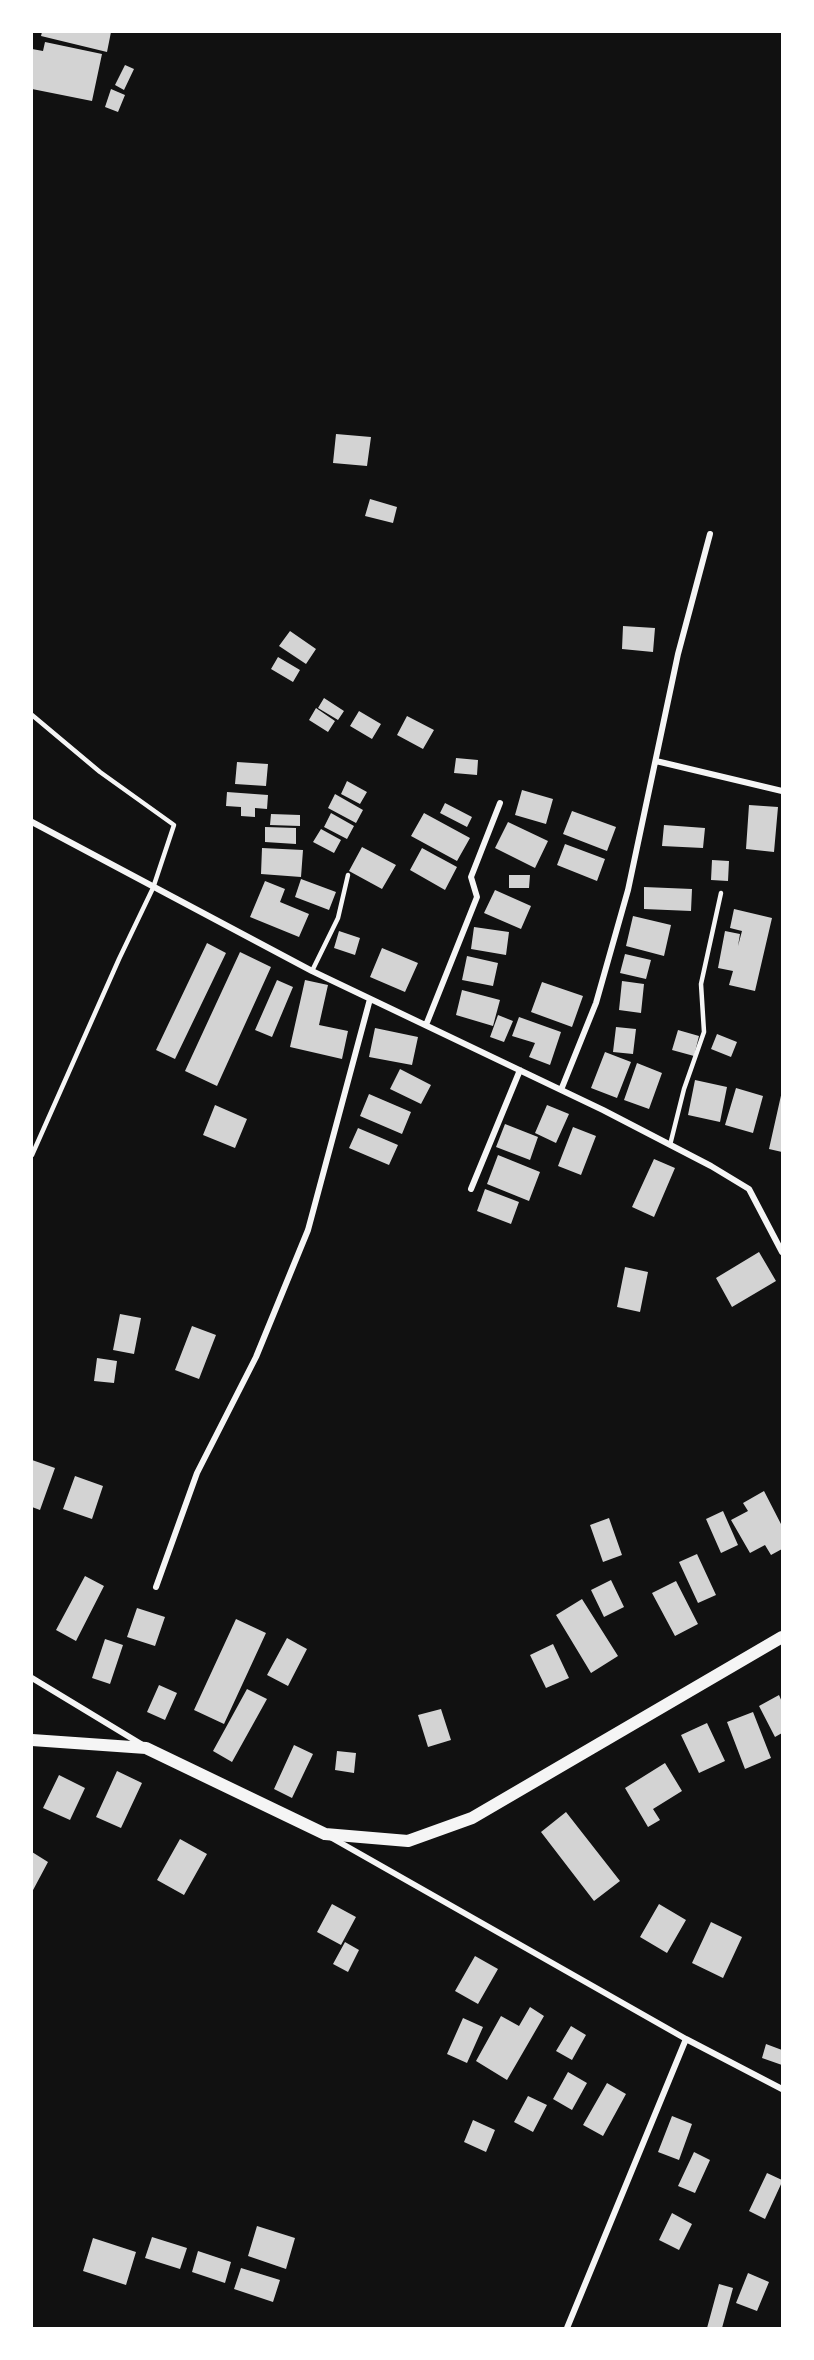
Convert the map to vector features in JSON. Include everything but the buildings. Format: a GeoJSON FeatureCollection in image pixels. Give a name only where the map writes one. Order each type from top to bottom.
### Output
{"type":"FeatureCollection","features":[{"type":"Feature","properties":{"kind":"main road"},"geometry":{"type":"LineString","coordinates":[[32,1740],[146,1748],[325,1834],[408,1841],[472,1818],[783,1638]]}},
{"type":"Feature","properties":{"kind":"street"},"geometry":{"type":"LineString","coordinates":[[561,1090],[596,1003],[630,880],[678,654],[710,534]]}},
{"type":"Feature","properties":{"kind":"street"},"geometry":{"type":"LineString","coordinates":[[656,761],[783,791]]}},
{"type":"Feature","properties":{"kind":"street"},"geometry":{"type":"LineString","coordinates":[[426,1025],[477,897],[471,877],[500,803]]}},
{"type":"Feature","properties":{"kind":"street"},"geometry":{"type":"LineString","coordinates":[[32,822],[312,972],[561,1090],[670,1145],[749,1189],[783,1252]]}},
{"type":"Feature","properties":{"kind":"street"},"geometry":{"type":"LineString","coordinates":[[156,1587],[197,1473],[256,1357],[308,1230],[370,999]]}},
{"type":"Feature","properties":{"kind":"street"},"geometry":{"type":"LineString","coordinates":[[471,1189],[520,1070]]}},
{"type":"Feature","properties":{"kind":"street"},"geometry":{"type":"LineString","coordinates":[[32,1678],[146,1748]]}},
{"type":"Feature","properties":{"kind":"street"},"geometry":{"type":"LineString","coordinates":[[325,1834],[686,2039],[783,2089]]}},
{"type":"Feature","properties":{"kind":"street"},"geometry":{"type":"LineString","coordinates":[[567,2328],[686,2039]]}},
{"type":"Feature","properties":{"kind":"lane"},"geometry":{"type":"LineString","coordinates":[[32,716],[100,772],[174,825],[153,888],[32,1155]]}},
{"type":"Feature","properties":{"kind":"lane"},"geometry":{"type":"LineString","coordinates":[[312,972],[338,918],[348,875]]}},
{"type":"Feature","properties":{"kind":"lane"},"geometry":{"type":"LineString","coordinates":[[670,1145],[684,1089],[704,1032],[701,984],[722,893]]}}]}
